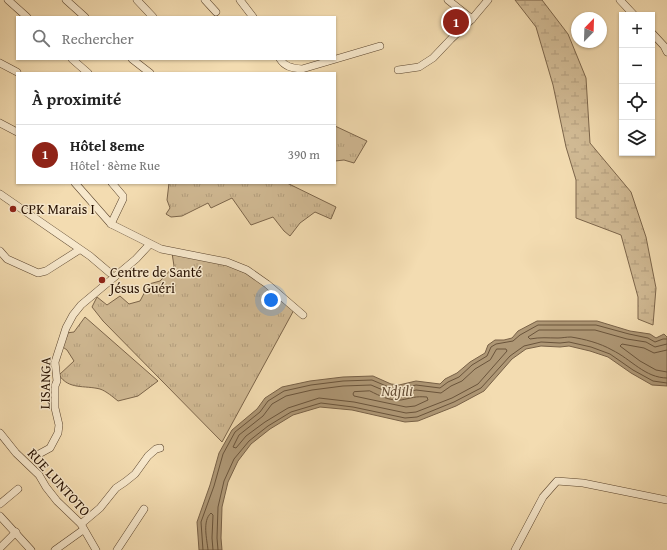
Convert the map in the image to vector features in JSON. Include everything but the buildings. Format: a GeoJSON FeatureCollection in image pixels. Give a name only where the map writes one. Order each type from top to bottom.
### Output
{"type":"FeatureCollection","features":[{"type":"Feature","properties":{"kind":"street"},"geometry":{"type":"LineString","coordinates":[[8,0],[26,16]]}},
{"type":"Feature","properties":{"kind":"street"},"geometry":{"type":"LineString","coordinates":[[66,0],[84,16]]}},
{"type":"Feature","properties":{"kind":"street"},"geometry":{"type":"LineString","coordinates":[[137,0],[152,16]]}},
{"type":"Feature","properties":{"kind":"street"},"geometry":{"type":"LineString","coordinates":[[204,0],[216,12]]}},
{"type":"Feature","properties":{"kind":"street"},"geometry":{"type":"LineString","coordinates":[[240,0],[252,16]]}},
{"type":"Feature","properties":{"kind":"street"},"geometry":{"type":"LineString","coordinates":[[448,0],[472,19]]}},
{"type":"Feature","properties":{"kind":"street"},"geometry":{"type":"LineString","coordinates":[[398,70],[419,66],[433,58],[472,19],[488,0]]}},
{"type":"Feature","properties":{"kind":"street"},"geometry":{"type":"LineString","coordinates":[[620,0],[631,12]]}},
{"type":"Feature","properties":{"kind":"street"},"geometry":{"type":"LineString","coordinates":[[655,36],[664,46],[667,52]]}},
{"type":"Feature","properties":{"kind":"street"},"geometry":{"type":"LineString","coordinates":[[336,59],[380,46]]}},
{"type":"Feature","properties":{"kind":"street"},"geometry":{"type":"LineString","coordinates":[[73,60],[87,72]]}},
{"type":"Feature","properties":{"kind":"street"},"geometry":{"type":"LineString","coordinates":[[133,60],[149,72]]}},
{"type":"Feature","properties":{"kind":"street"},"geometry":{"type":"LineString","coordinates":[[280,60],[282,63],[290,68],[302,69],[333,60]]}},
{"type":"Feature","properties":{"kind":"street"},"geometry":{"type":"LineString","coordinates":[[0,63],[17,72]]}},
{"type":"Feature","properties":{"kind":"street"},"geometry":{"type":"LineString","coordinates":[[0,123],[16,131]]}},
{"type":"Feature","properties":{"kind":"street"},"geometry":{"type":"LineString","coordinates":[[76,184],[110,224],[130,233],[149,245],[172,253],[227,262],[247,270],[267,284],[303,315]]}},
{"type":"Feature","properties":{"kind":"street"},"geometry":{"type":"LineString","coordinates":[[110,224],[123,199],[123,196],[113,184]]}},
{"type":"Feature","properties":{"kind":"street"},"geometry":{"type":"LineString","coordinates":[[0,194],[60,234],[79,250],[96,260],[110,273]]}},
{"type":"Feature","properties":{"kind":"street","name":"LISANGA"},"geometry":{"type":"LineString","coordinates":[[39,454],[50,448],[58,433],[60,425],[56,408],[55,386],[57,381],[55,362],[66,328],[73,314],[81,305],[136,259],[149,245]]}},
{"type":"Feature","properties":{"kind":"street"},"geometry":{"type":"LineString","coordinates":[[0,252],[7,259],[38,273],[46,271],[79,250]]}},
{"type":"Feature","properties":{"kind":"street","name":"RUE LUNTOTO"},"geometry":{"type":"LineString","coordinates":[[0,433],[16,453],[39,475],[57,501],[82,527],[96,550]]}},
{"type":"Feature","properties":{"kind":"street"},"geometry":{"type":"LineString","coordinates":[[55,550],[82,527],[116,488],[135,474],[148,456],[156,449],[160,448]]}},
{"type":"Feature","properties":{"kind":"street"},"geometry":{"type":"LineString","coordinates":[[515,550],[543,497],[557,481],[583,483],[667,500]]}},
{"type":"Feature","properties":{"kind":"street"},"geometry":{"type":"LineString","coordinates":[[0,504],[18,489]]}},
{"type":"Feature","properties":{"kind":"street"},"geometry":{"type":"LineString","coordinates":[[118,550],[144,509]]}},
{"type":"Feature","properties":{"kind":"street"},"geometry":{"type":"LineString","coordinates":[[0,516],[31,550]]}},
{"type":"Feature","properties":{"kind":"street"},"geometry":{"type":"LineString","coordinates":[[0,548],[16,532]]}},
{"type":"Feature","properties":{"kind":"green space"},"geometry":{"type":"Polygon","coordinates":[[[515,0],[542,0],[568,34],[571,41],[571,48],[574,48],[586,78],[590,143],[631,192],[646,237],[656,288],[653,325],[638,319],[638,297],[621,235],[576,218],[576,180],[566,147],[553,85],[536,27],[515,0]]]}},
{"type":"Feature","properties":{"kind":"green space"},"geometry":{"type":"Polygon","coordinates":[[[336,126],[367,141],[354,163],[344,160],[336,161],[336,126]]]}},
{"type":"Feature","properties":{"kind":"green space"},"geometry":{"type":"Polygon","coordinates":[[[169,184],[289,184],[336,207],[331,219],[315,212],[300,223],[290,236],[273,217],[251,225],[232,198],[211,208],[208,203],[182,216],[171,217],[166,214],[170,208],[167,200],[169,184]]]}},
{"type":"Feature","properties":{"kind":"green space"},"geometry":{"type":"Polygon","coordinates":[[[172,253],[227,262],[253,274],[295,308],[222,442],[103,321],[92,307],[97,297],[107,305],[120,296],[129,304],[140,301],[149,284],[160,281],[174,266],[172,253]]]}},
{"type":"Feature","properties":{"kind":"green space"},"geometry":{"type":"Polygon","coordinates":[[[85,317],[158,381],[138,396],[118,401],[100,389],[72,385],[63,380],[59,375],[74,361],[67,350],[60,345],[66,333],[74,332],[85,317]]]}},
{"type":"Feature","properties":{"kind":"water","name":"Ndjili"},"geometry":{"type":"Polygon","coordinates":[[[537,321],[597,321],[630,331],[650,334],[656,338],[664,334],[667,337],[667,386],[652,385],[608,357],[590,351],[569,346],[541,346],[526,349],[512,359],[484,391],[456,406],[418,421],[405,422],[352,410],[320,407],[293,415],[270,429],[251,444],[238,461],[228,482],[222,507],[222,550],[199,550],[197,522],[219,453],[232,430],[257,409],[265,398],[282,387],[310,381],[343,377],[373,376],[391,384],[399,385],[416,381],[440,384],[445,379],[457,373],[470,362],[485,353],[488,345],[495,340],[512,338],[518,331],[537,321]]]}},
{"type":"Feature","properties":{"kind":"place","name":"Hôtel 8eme"},"geometry":{"type":"Point","coordinates":[456,22]}},
{"type":"Feature","properties":{"kind":"place","name":"CPK Marais I"},"geometry":{"type":"Point","coordinates":[13,209]}},
{"type":"Feature","properties":{"kind":"place","name":"Centre de Santé Jésus Guéri"},"geometry":{"type":"Point","coordinates":[102,280]}}]}
